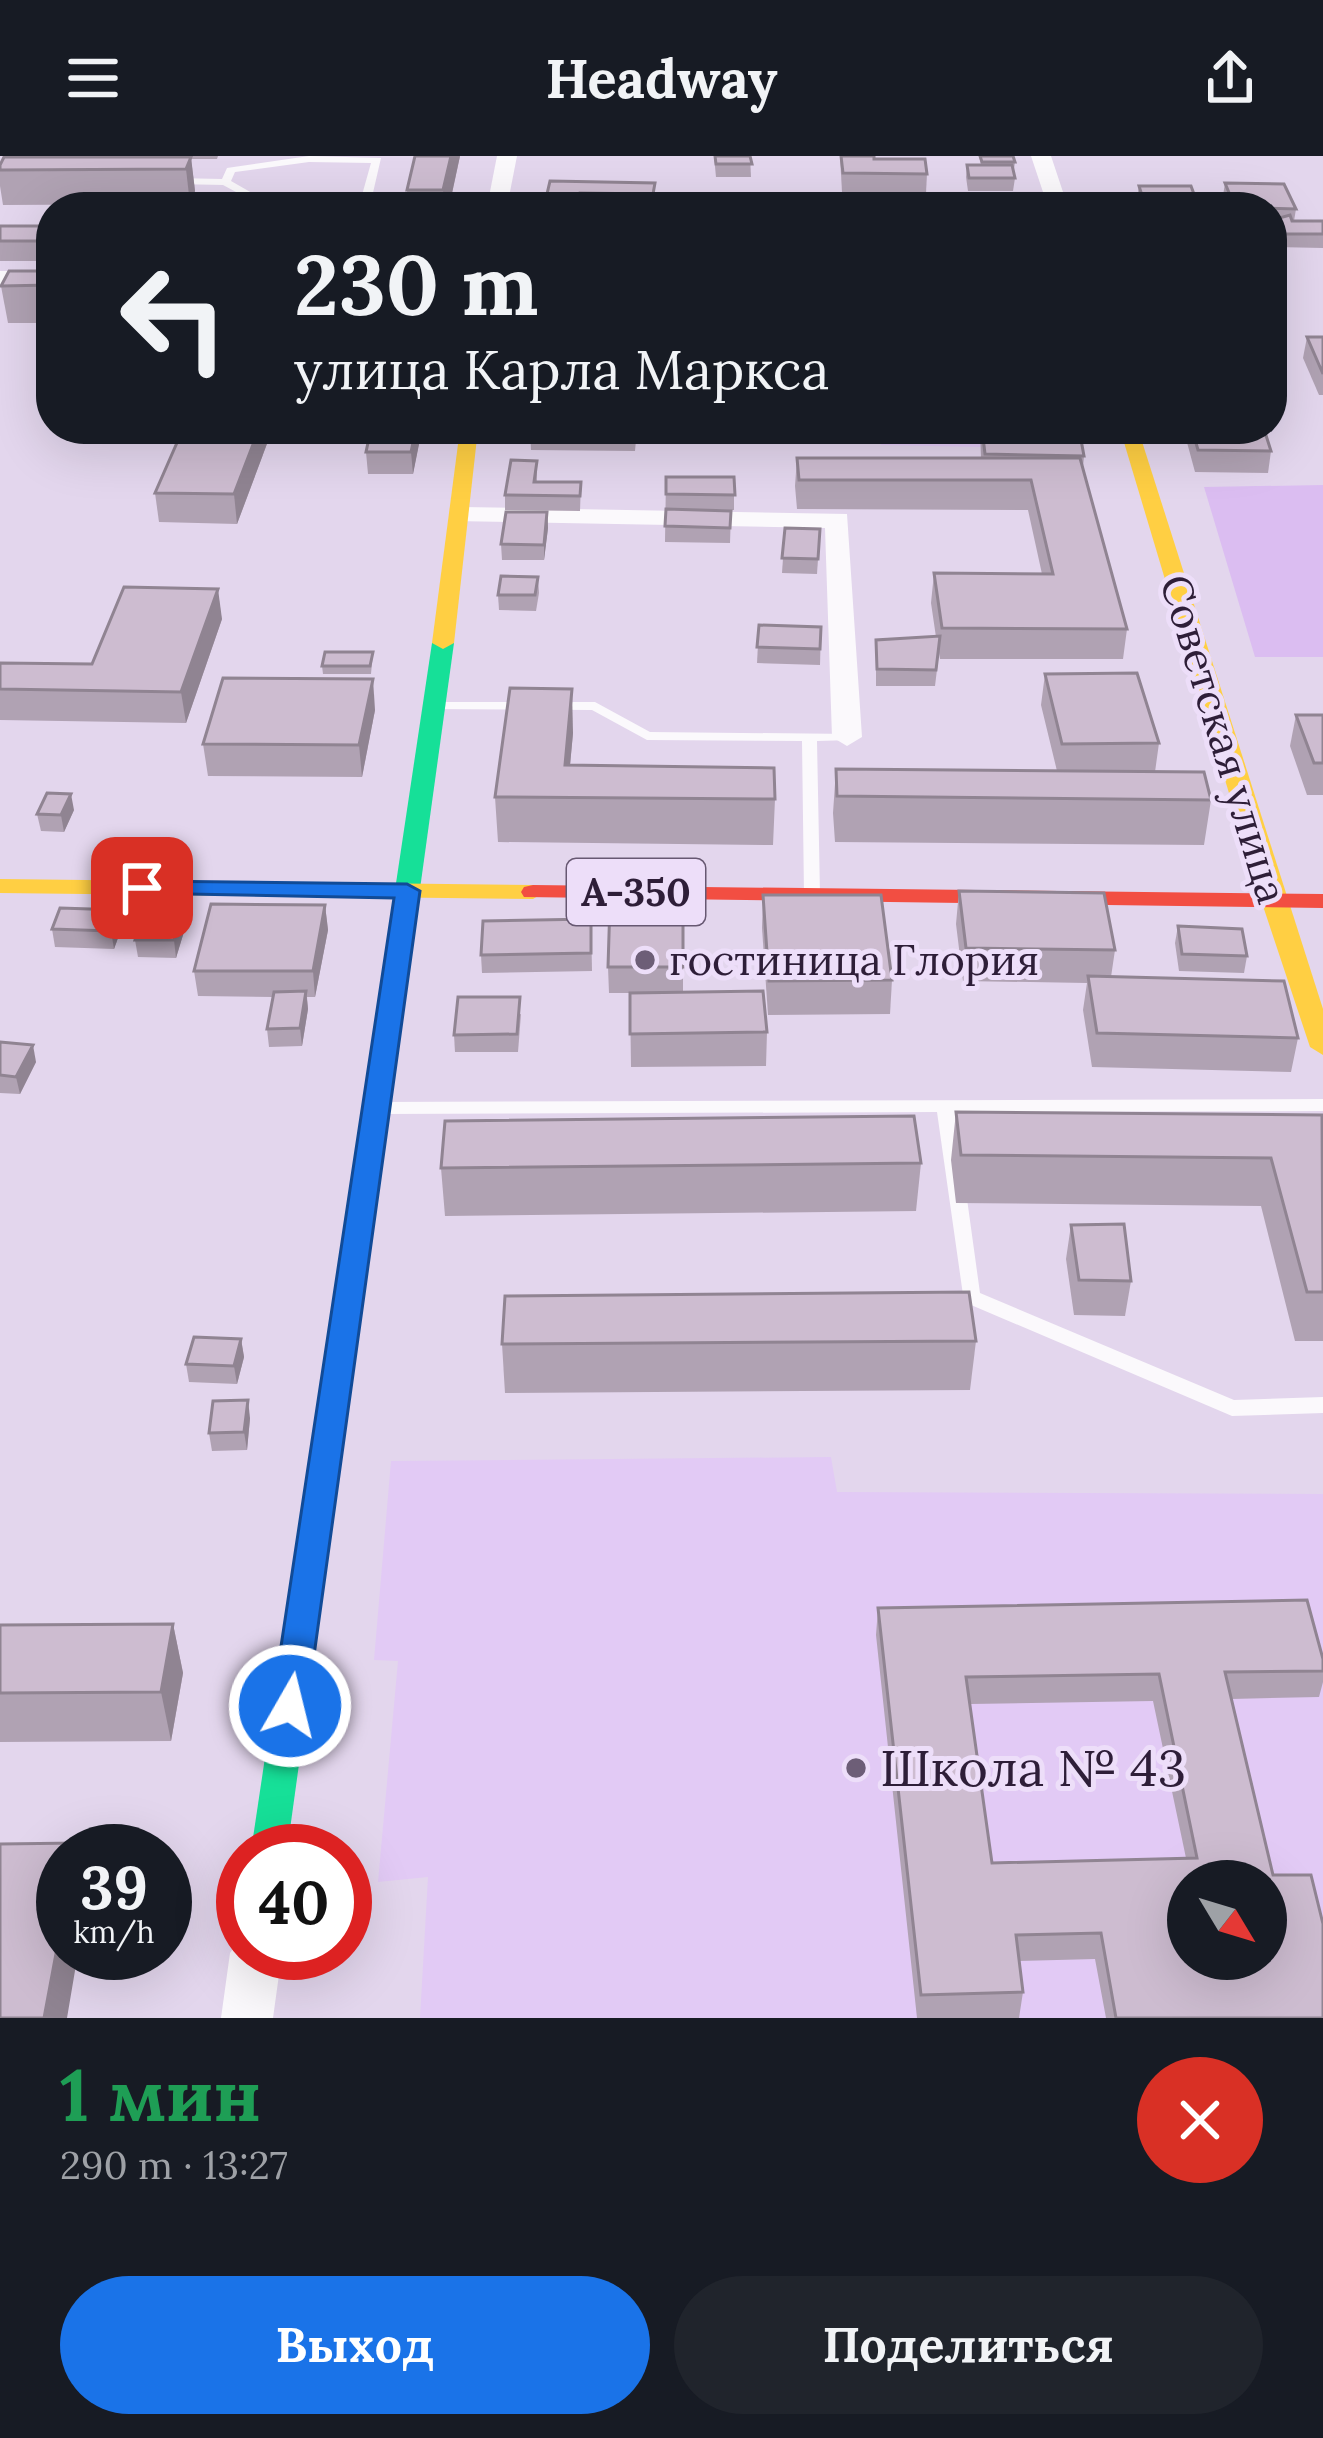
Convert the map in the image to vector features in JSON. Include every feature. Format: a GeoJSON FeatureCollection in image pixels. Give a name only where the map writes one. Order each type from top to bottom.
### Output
{"type":"FeatureCollection","features":[{"type":"Feature","properties":{"kind":"main road"},"geometry":{"type":"LineString","coordinates":[[273,1824],[462,515],[468,444]]}},
{"type":"Feature","properties":{"kind":"main road","name":"Советская улица"},"geometry":{"type":"LineString","coordinates":[[1134,444],[1273,900],[1323,1047]]}},
{"type":"Feature","properties":{"kind":"main road","name":"А-350"},"geometry":{"type":"LineString","coordinates":[[3,893],[407,891],[1323,901]]}},
{"type":"Feature","properties":{"kind":"street"},"geometry":{"type":"LineString","coordinates":[[500,192],[507,156]]}},
{"type":"Feature","properties":{"kind":"street"},"geometry":{"type":"LineString","coordinates":[[1041,156],[1053,192]]}},
{"type":"Feature","properties":{"kind":"street"},"geometry":{"type":"LineString","coordinates":[[0,278],[36,278]]}},
{"type":"Feature","properties":{"kind":"street"},"geometry":{"type":"LineString","coordinates":[[0,298],[36,298]]}},
{"type":"Feature","properties":{"kind":"street"},"geometry":{"type":"LineString","coordinates":[[462,515],[838,520],[847,737]]}},
{"type":"Feature","properties":{"kind":"street"},"geometry":{"type":"LineString","coordinates":[[247,2018],[252,1980]]}},
{"type":"Feature","properties":{"kind":"lane"},"geometry":{"type":"LineString","coordinates":[[225,182],[231,170],[250,167],[309,159],[377,160],[368,192]]}},
{"type":"Feature","properties":{"kind":"lane"},"geometry":{"type":"LineString","coordinates":[[158,181],[225,182],[244,192]]}},
{"type":"Feature","properties":{"kind":"lane"},"geometry":{"type":"LineString","coordinates":[[434,706],[596,706],[647,736],[847,737]]}},
{"type":"Feature","properties":{"kind":"lane"},"geometry":{"type":"LineString","coordinates":[[808,737],[812,894]]}},
{"type":"Feature","properties":{"kind":"lane"},"geometry":{"type":"LineString","coordinates":[[376,1108],[946,1110],[1323,1105]]}},
{"type":"Feature","properties":{"kind":"lane"},"geometry":{"type":"LineString","coordinates":[[946,1110],[971,1297],[1232,1408],[1323,1405]]}},
{"type":"Feature","properties":{"kind":"shaded area"},"geometry":{"type":"Polygon","coordinates":[[[881,444],[996,444],[981,447],[881,444]]]}},
{"type":"Feature","properties":{"kind":"shaded area"},"geometry":{"type":"Polygon","coordinates":[[[1323,485],[1323,657],[1255,657],[1204,487],[1323,485]]]}},
{"type":"Feature","properties":{"kind":"shaded area","name":"Школа № 43"},"geometry":{"type":"Polygon","coordinates":[[[831,1457],[837,1492],[1323,1494],[1323,2018],[420,2018],[428,1877],[378,1882],[398,1661],[374,1660],[391,1461],[831,1457]]]}},
{"type":"Feature","properties":{"kind":"building"},"geometry":{"type":"Polygon","coordinates":[[[415,156],[451,156],[443,190],[407,190],[415,156]]]}},
{"type":"Feature","properties":{"kind":"building"},"geometry":{"type":"Polygon","coordinates":[[[715,156],[750,156],[752,164],[716,164],[715,156]]]}},
{"type":"Feature","properties":{"kind":"building"},"geometry":{"type":"Polygon","coordinates":[[[841,156],[925,159],[927,174],[843,173],[841,156]]]}},
{"type":"Feature","properties":{"kind":"building"},"geometry":{"type":"Polygon","coordinates":[[[980,156],[1013,156],[1015,162],[982,162],[980,156]]]}},
{"type":"Feature","properties":{"kind":"building"},"geometry":{"type":"Polygon","coordinates":[[[4,157],[191,157],[186,169],[0,170],[4,157]]]}},
{"type":"Feature","properties":{"kind":"building"},"geometry":{"type":"Polygon","coordinates":[[[967,165],[1012,165],[1015,178],[969,178],[967,165]]]}},
{"type":"Feature","properties":{"kind":"building"},"geometry":{"type":"Polygon","coordinates":[[[550,181],[655,183],[653,192],[547,192],[550,181]]]}},
{"type":"Feature","properties":{"kind":"building"},"geometry":{"type":"Polygon","coordinates":[[[1225,183],[1284,184],[1296,209],[1287,209],[1287,192],[1229,192],[1225,183]]]}},
{"type":"Feature","properties":{"kind":"building"},"geometry":{"type":"Polygon","coordinates":[[[1139,186],[1191,186],[1193,192],[1141,192],[1139,186]]]}},
{"type":"Feature","properties":{"kind":"building"},"geometry":{"type":"Polygon","coordinates":[[[1287,216],[1292,221],[1323,221],[1323,234],[1287,234],[1287,216]]]}},
{"type":"Feature","properties":{"kind":"building"},"geometry":{"type":"Polygon","coordinates":[[[0,226],[36,226],[36,241],[0,241],[0,226]]]}},
{"type":"Feature","properties":{"kind":"building"},"geometry":{"type":"Polygon","coordinates":[[[9,271],[36,271],[36,285],[1,286],[9,271]]]}},
{"type":"Feature","properties":{"kind":"building"},"geometry":{"type":"Polygon","coordinates":[[[1307,337],[1323,337],[1323,374],[1307,337]]]}},
{"type":"Feature","properties":{"kind":"building"},"geometry":{"type":"Polygon","coordinates":[[[176,444],[253,444],[234,494],[155,493],[176,444]]]}},
{"type":"Feature","properties":{"kind":"building"},"geometry":{"type":"Polygon","coordinates":[[[368,444],[413,444],[411,452],[366,452],[368,444]]]}},
{"type":"Feature","properties":{"kind":"building"},"geometry":{"type":"Polygon","coordinates":[[[984,444],[1082,444],[1084,456],[985,454],[984,444]]]}},
{"type":"Feature","properties":{"kind":"building"},"geometry":{"type":"Polygon","coordinates":[[[1196,444],[1269,444],[1271,451],[1198,450],[1196,444]]]}},
{"type":"Feature","properties":{"kind":"building"},"geometry":{"type":"Polygon","coordinates":[[[797,458],[1080,458],[1127,629],[942,628],[934,573],[1053,574],[1031,480],[799,480],[797,458]]]}},
{"type":"Feature","properties":{"kind":"building"},"geometry":{"type":"Polygon","coordinates":[[[511,460],[537,461],[534,482],[581,482],[580,496],[505,495],[511,460]]]}},
{"type":"Feature","properties":{"kind":"building"},"geometry":{"type":"Polygon","coordinates":[[[666,477],[734,477],[735,495],[666,494],[666,477]]]}},
{"type":"Feature","properties":{"kind":"building"},"geometry":{"type":"Polygon","coordinates":[[[666,509],[731,511],[730,528],[665,526],[666,509]]]}},
{"type":"Feature","properties":{"kind":"building"},"geometry":{"type":"Polygon","coordinates":[[[506,512],[547,512],[544,545],[501,544],[506,512]]]}},
{"type":"Feature","properties":{"kind":"building"},"geometry":{"type":"Polygon","coordinates":[[[785,528],[820,529],[818,559],[782,558],[785,528]]]}},
{"type":"Feature","properties":{"kind":"building"},"geometry":{"type":"Polygon","coordinates":[[[501,576],[538,577],[535,595],[498,595],[501,576]]]}},
{"type":"Feature","properties":{"kind":"building"},"geometry":{"type":"Polygon","coordinates":[[[124,587],[218,589],[181,692],[0,689],[0,663],[92,664],[124,587]]]}},
{"type":"Feature","properties":{"kind":"building"},"geometry":{"type":"Polygon","coordinates":[[[759,625],[821,627],[820,649],[757,647],[759,625]]]}},
{"type":"Feature","properties":{"kind":"building"},"geometry":{"type":"Polygon","coordinates":[[[940,636],[936,670],[877,669],[876,640],[940,636]]]}},
{"type":"Feature","properties":{"kind":"building"},"geometry":{"type":"Polygon","coordinates":[[[325,652],[373,652],[370,666],[322,666],[325,652]]]}},
{"type":"Feature","properties":{"kind":"building"},"geometry":{"type":"Polygon","coordinates":[[[1137,673],[1159,743],[1062,744],[1045,674],[1137,673]]]}},
{"type":"Feature","properties":{"kind":"building"},"geometry":{"type":"Polygon","coordinates":[[[223,678],[373,679],[359,745],[203,744],[223,678]]]}},
{"type":"Feature","properties":{"kind":"building"},"geometry":{"type":"Polygon","coordinates":[[[510,688],[572,689],[565,765],[774,768],[775,799],[495,797],[510,688]]]}},
{"type":"Feature","properties":{"kind":"building"},"geometry":{"type":"Polygon","coordinates":[[[1296,715],[1323,715],[1323,763],[1314,763],[1296,715]]]}},
{"type":"Feature","properties":{"kind":"building"},"geometry":{"type":"Polygon","coordinates":[[[836,769],[1204,772],[1211,800],[837,796],[836,769]]]}},
{"type":"Feature","properties":{"kind":"building"},"geometry":{"type":"Polygon","coordinates":[[[47,793],[71,794],[61,815],[37,814],[47,793]]]}},
{"type":"Feature","properties":{"kind":"building"},"geometry":{"type":"Polygon","coordinates":[[[959,891],[1104,893],[1115,950],[966,948],[959,891]]]}},
{"type":"Feature","properties":{"kind":"building"},"geometry":{"type":"Polygon","coordinates":[[[763,895],[881,895],[892,980],[769,981],[763,895]]]}},
{"type":"Feature","properties":{"kind":"building"},"geometry":{"type":"Polygon","coordinates":[[[610,903],[683,904],[683,967],[608,967],[610,903]]]}},
{"type":"Feature","properties":{"kind":"building"},"geometry":{"type":"Polygon","coordinates":[[[211,904],[325,905],[313,971],[194,971],[211,904]]]}},
{"type":"Feature","properties":{"kind":"building"},"geometry":{"type":"Polygon","coordinates":[[[145,907],[184,908],[174,940],[135,940],[145,907]]]}},
{"type":"Feature","properties":{"kind":"building"},"geometry":{"type":"Polygon","coordinates":[[[60,908],[119,910],[111,931],[52,929],[60,908]]]}},
{"type":"Feature","properties":{"kind":"building"},"geometry":{"type":"Polygon","coordinates":[[[591,919],[591,953],[481,955],[483,921],[591,919]]]}},
{"type":"Feature","properties":{"kind":"building"},"geometry":{"type":"Polygon","coordinates":[[[1178,926],[1242,929],[1247,956],[1182,954],[1178,926]]]}},
{"type":"Feature","properties":{"kind":"building"},"geometry":{"type":"Polygon","coordinates":[[[1088,976],[1284,981],[1298,1038],[1097,1033],[1088,976]]]}},
{"type":"Feature","properties":{"kind":"building"},"geometry":{"type":"Polygon","coordinates":[[[306,991],[300,1028],[267,1029],[274,992],[306,991]]]}},
{"type":"Feature","properties":{"kind":"building"},"geometry":{"type":"Polygon","coordinates":[[[763,991],[767,1032],[630,1034],[630,993],[763,991]]]}},
{"type":"Feature","properties":{"kind":"building"},"geometry":{"type":"Polygon","coordinates":[[[458,997],[520,997],[517,1034],[454,1035],[458,997]]]}},
{"type":"Feature","properties":{"kind":"building"},"geometry":{"type":"Polygon","coordinates":[[[0,1042],[33,1045],[16,1077],[0,1075],[0,1042]]]}},
{"type":"Feature","properties":{"kind":"building"},"geometry":{"type":"Polygon","coordinates":[[[956,1112],[1322,1115],[1323,1292],[1307,1292],[1271,1158],[961,1155],[956,1112]]]}},
{"type":"Feature","properties":{"kind":"building"},"geometry":{"type":"Polygon","coordinates":[[[914,1116],[921,1163],[441,1168],[445,1121],[914,1116]]]}},
{"type":"Feature","properties":{"kind":"building"},"geometry":{"type":"Polygon","coordinates":[[[1124,1224],[1131,1281],[1079,1280],[1071,1225],[1124,1224]]]}},
{"type":"Feature","properties":{"kind":"building"},"geometry":{"type":"Polygon","coordinates":[[[969,1292],[976,1341],[502,1344],[505,1296],[969,1292]]]}},
{"type":"Feature","properties":{"kind":"building"},"geometry":{"type":"Polygon","coordinates":[[[194,1337],[241,1339],[234,1366],[186,1364],[194,1337]]]}},
{"type":"Feature","properties":{"kind":"building"},"geometry":{"type":"Polygon","coordinates":[[[248,1400],[244,1432],[209,1433],[213,1401],[248,1400]]]}},
{"type":"Feature","properties":{"kind":"building"},"geometry":{"type":"Polygon","coordinates":[[[1307,1600],[1323,1671],[1225,1672],[1269,1860],[1167,1860],[1167,1980],[1287,1980],[1287,1875],[1311,1875],[1323,1924],[1323,2018],[1116,2018],[1101,1933],[1016,1935],[1023,1992],[921,1995],[878,1608],[1307,1600]],[[1159,1674],[966,1677],[992,1863],[1197,1858],[1159,1674]]]}},
{"type":"Feature","properties":{"kind":"building"},"geometry":{"type":"Polygon","coordinates":[[[173,1624],[161,1692],[0,1693],[0,1625],[173,1624]]]}},
{"type":"Feature","properties":{"kind":"building"},"geometry":{"type":"Polygon","coordinates":[[[0,1844],[36,1844],[36,1980],[51,1980],[44,2018],[0,2018],[0,1844]]]}},
{"type":"Feature","properties":{"kind":"traffic: fast"},"geometry":{"type":"LineString","coordinates":[[273,1824],[443,643]]}},
{"type":"Feature","properties":{"kind":"traffic: slow"},"geometry":{"type":"LineString","coordinates":[[443,643],[467,444]]}},
{"type":"Feature","properties":{"kind":"traffic: slow"},"geometry":{"type":"LineString","coordinates":[[1134,444],[1273,900],[1323,1047]]}},
{"type":"Feature","properties":{"kind":"traffic: slow"},"geometry":{"type":"LineString","coordinates":[[0,886],[533,892]]}},
{"type":"Feature","properties":{"kind":"traffic: jam"},"geometry":{"type":"LineString","coordinates":[[533,892],[1323,901]]}},
{"type":"Feature","properties":{"kind":"place","name":"гостиница Глория"},"geometry":{"type":"Point","coordinates":[645,960]}},
{"type":"Feature","properties":{"kind":"place","name":"Школа № 43"},"geometry":{"type":"Point","coordinates":[856,1768]}},
{"type":"Feature","properties":{"kind":"route"},"geometry":{"type":"LineString","coordinates":[[142,888],[407,891],[290,1706]]}}]}
